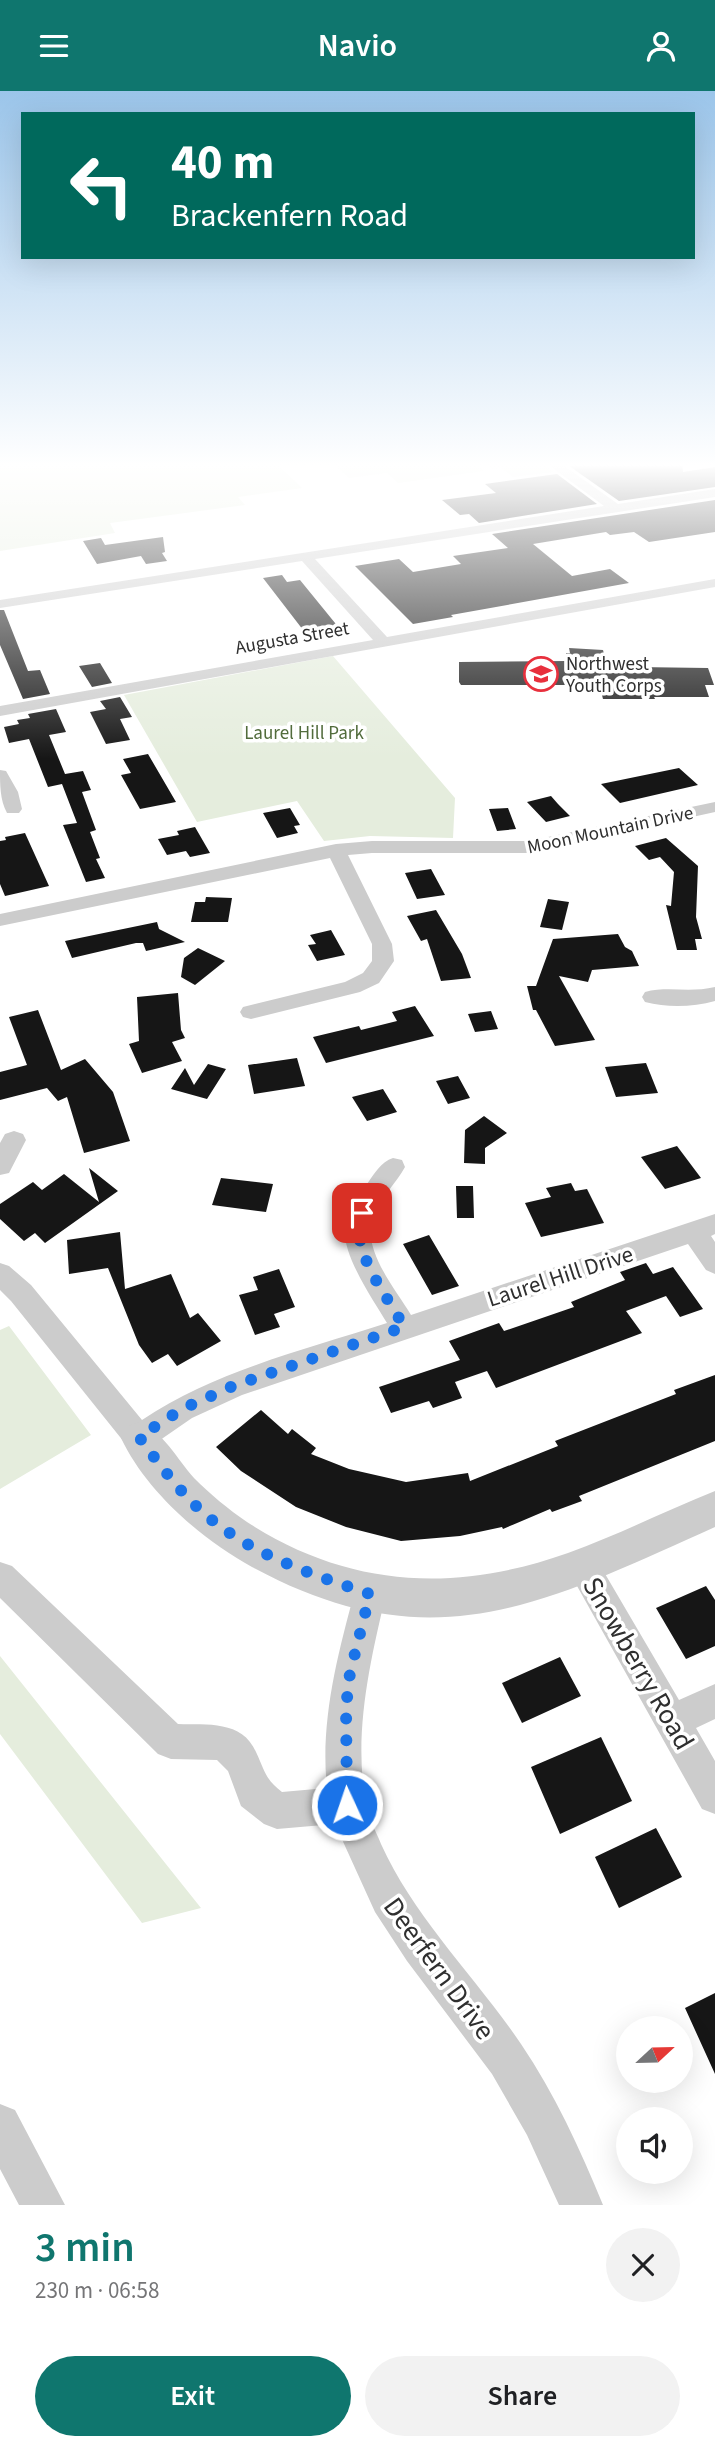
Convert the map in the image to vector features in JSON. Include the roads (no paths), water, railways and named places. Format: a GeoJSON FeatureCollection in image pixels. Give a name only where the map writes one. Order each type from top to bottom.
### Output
{"type":"FeatureCollection","features":[{"type":"Feature","properties":{"kind":"street"},"geometry":{"type":"LineString","coordinates":[[0,604],[276,562]]}},
{"type":"Feature","properties":{"kind":"street"},"geometry":{"type":"LineString","coordinates":[[310,562],[383,642]]}},
{"type":"Feature","properties":{"kind":"street","name":"Augusta Street"},"geometry":{"type":"LineString","coordinates":[[0,711],[715,583]]}},
{"type":"Feature","properties":{"kind":"street"},"geometry":{"type":"LineString","coordinates":[[0,775],[9,792],[13,809]]}},
{"type":"Feature","properties":{"kind":"street","name":"Moon Mountain Drive"},"geometry":{"type":"LineString","coordinates":[[0,920],[336,851],[372,847],[529,847],[712,811]]}},
{"type":"Feature","properties":{"kind":"street"},"geometry":{"type":"LineString","coordinates":[[251,1012],[352,987],[371,978],[383,961],[382,944],[336,851]]}},
{"type":"Feature","properties":{"kind":"street"},"geometry":{"type":"LineString","coordinates":[[653,997],[695,999],[715,994]]}},
{"type":"Feature","properties":{"kind":"street"},"geometry":{"type":"LineString","coordinates":[[0,1166],[14,1140]]}},
{"type":"Feature","properties":{"kind":"street"},"geometry":{"type":"LineString","coordinates":[[393,1167],[362,1213],[357,1226],[360,1248],[404,1327]]}},
{"type":"Feature","properties":{"kind":"street"},"geometry":{"type":"LineString","coordinates":[[704,1228],[715,1263]]}},
{"type":"Feature","properties":{"kind":"street","name":"Laurel Hill Drive"},"geometry":{"type":"LineString","coordinates":[[139,1437],[182,1409],[233,1386],[704,1228]]}},
{"type":"Feature","properties":{"kind":"street"},"geometry":{"type":"LineString","coordinates":[[0,1274],[21,1293],[198,1508],[274,1560],[370,1594],[424,1597],[515,1589],[583,1566],[715,1509]]}},
{"type":"Feature","properties":{"kind":"street","name":"Snowberry Road"},"geometry":{"type":"LineString","coordinates":[[583,1566],[715,1796]]}},
{"type":"Feature","properties":{"kind":"street"},"geometry":{"type":"LineString","coordinates":[[1,1577],[171,1741],[225,1743],[242,1760],[254,1793],[277,1811],[347,1805]]}},
{"type":"Feature","properties":{"kind":"street","name":"Deerfern Drive"},"geometry":{"type":"LineString","coordinates":[[370,1594],[350,1673],[346,1707],[347,1805],[374,1874],[401,1922],[496,2043],[537,2111],[581,2205]]}},
{"type":"Feature","properties":{"kind":"street"},"geometry":{"type":"LineString","coordinates":[[672,1721],[715,1701]]}},
{"type":"Feature","properties":{"kind":"street"},"geometry":{"type":"LineString","coordinates":[[0,2125],[43,2205]]}},
{"type":"Feature","properties":{"kind":"place","name":"Northwest Youth Corps"},"geometry":{"type":"Point","coordinates":[541,674]}},
{"type":"Feature","properties":{"kind":"park label","name":"Laurel Hill Park"},"geometry":{"type":"Point","coordinates":[304,732]}}]}
